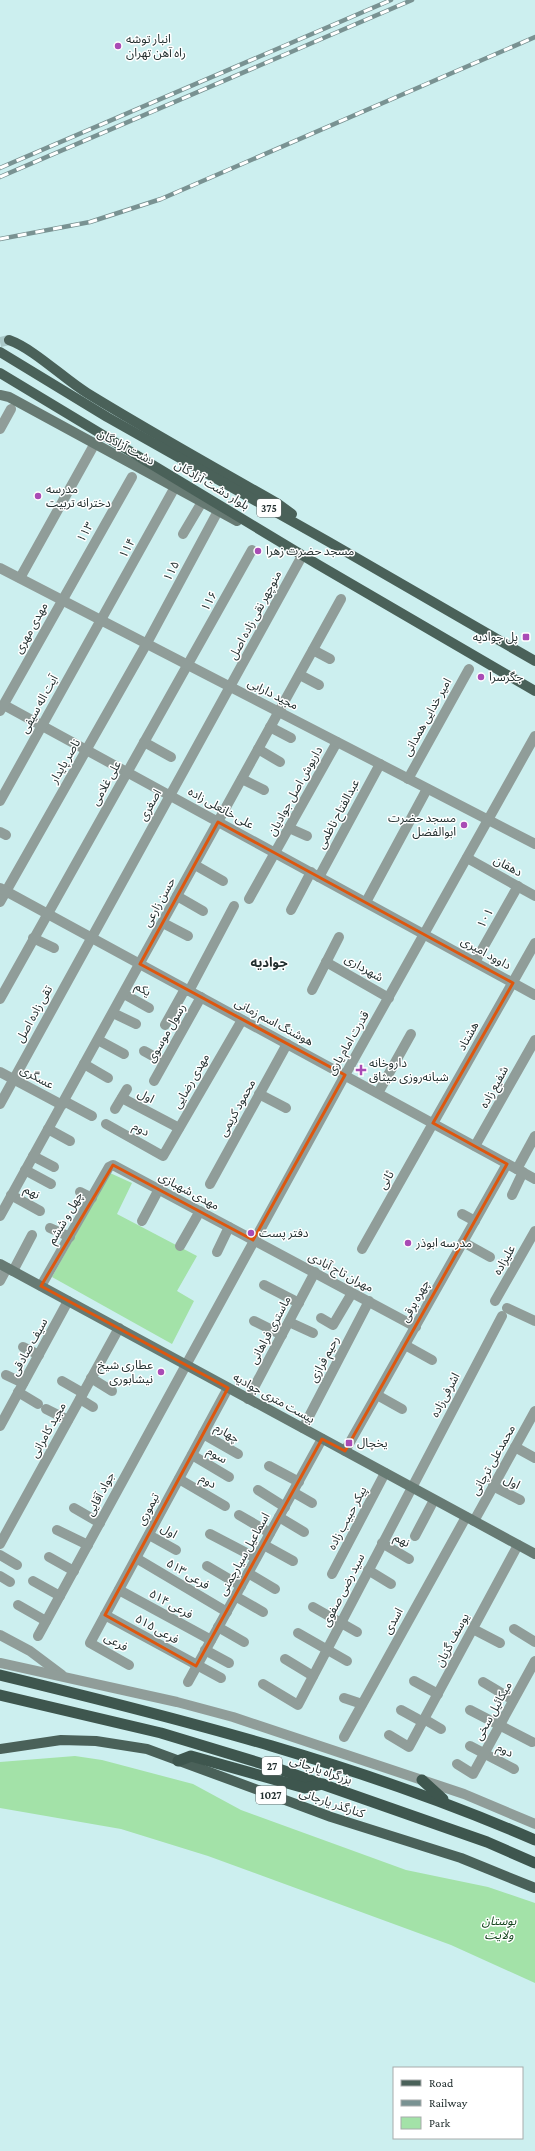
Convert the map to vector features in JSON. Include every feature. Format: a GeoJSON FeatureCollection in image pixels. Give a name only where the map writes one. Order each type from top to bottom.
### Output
{"type":"FeatureCollection","features":[{"type":"Feature","properties":{"kind":"highway","name":"بزرگراه یارجانی"},"geometry":{"type":"LineString","coordinates":[[0,1675],[168,1715],[270,1744],[448,1804],[535,1840]]}},
{"type":"Feature","properties":{"kind":"highway","name":"بزرگراه یارجانی"},"geometry":{"type":"LineString","coordinates":[[0,1695],[161,1733],[323,1784],[487,1842],[535,1863]]}},
{"type":"Feature","properties":{"kind":"highway"},"geometry":{"type":"LineString","coordinates":[[178,1761],[191,1756],[305,1788],[323,1784]]}},
{"type":"Feature","properties":{"kind":"highway"},"geometry":{"type":"LineString","coordinates":[[422,1780],[448,1804]]}},
{"type":"Feature","properties":{"kind":"main road"},"geometry":{"type":"LineString","coordinates":[[9,340],[23,347],[116,411],[277,503],[329,542]]}},
{"type":"Feature","properties":{"kind":"main road","name":"بلوار دشت آزادگان"},"geometry":{"type":"LineString","coordinates":[[1,353],[108,417],[535,661]]}},
{"type":"Feature","properties":{"kind":"main road","name":"بلوار دشت آزادگان"},"geometry":{"type":"LineString","coordinates":[[0,373],[317,564],[535,691]]}},
{"type":"Feature","properties":{"kind":"main road","name":"دشت آزادگان"},"geometry":{"type":"LineString","coordinates":[[4,396],[317,564]]}},
{"type":"Feature","properties":{"kind":"main road","name":"بیست متری جوادیه"},"geometry":{"type":"LineString","coordinates":[[7,1267],[535,1554]]}},
{"type":"Feature","properties":{"kind":"main road","name":"کنارگذر یارجانی"},"geometry":{"type":"LineString","coordinates":[[0,1749],[61,1740],[96,1740],[146,1749],[331,1817],[461,1858],[535,1888]]}},
{"type":"Feature","properties":{"kind":"street"},"geometry":{"type":"LineString","coordinates":[[0,428],[10,409]]}},
{"type":"Feature","properties":{"kind":"street"},"geometry":{"type":"LineString","coordinates":[[20,578],[94,445]]}},
{"type":"Feature","properties":{"kind":"street","name":"۱۱۳"},"geometry":{"type":"LineString","coordinates":[[62,600],[132,477]]}},
{"type":"Feature","properties":{"kind":"street","name":"۱۱۴"},"geometry":{"type":"LineString","coordinates":[[101,620],[174,487]]}},
{"type":"Feature","properties":{"kind":"street"},"geometry":{"type":"LineString","coordinates":[[183,534],[202,502]]}},
{"type":"Feature","properties":{"kind":"street","name":"۱۱۵"},"geometry":{"type":"LineString","coordinates":[[147,644],[218,511]]}},
{"type":"Feature","properties":{"kind":"street","name":"۱۱۶"},"geometry":{"type":"LineString","coordinates":[[188,665],[252,550]]}},
{"type":"Feature","properties":{"kind":"street","name":"منوچهر نقی‌ زاده اصل"},"geometry":{"type":"LineString","coordinates":[[231,687],[302,556]]}},
{"type":"Feature","properties":{"kind":"street","name":"مجید دارابی"},"geometry":{"type":"LineString","coordinates":[[0,568],[535,844]]}},
{"type":"Feature","properties":{"kind":"street","name":"مهدی مهری"},"geometry":{"type":"LineString","coordinates":[[2,708],[62,600]]}},
{"type":"Feature","properties":{"kind":"street","name":"حسن زارعی"},"geometry":{"type":"LineString","coordinates":[[0,1216],[341,600]]}},
{"type":"Feature","properties":{"kind":"street","name":"آیت اله سیفی"},"geometry":{"type":"LineString","coordinates":[[0,801],[101,620]]}},
{"type":"Feature","properties":{"kind":"street","name":"ناصر پایدار"},"geometry":{"type":"LineString","coordinates":[[0,902],[3,889],[147,644]]}},
{"type":"Feature","properties":{"kind":"street"},"geometry":{"type":"LineString","coordinates":[[313,650],[330,659]]}},
{"type":"Feature","properties":{"kind":"street","name":"علی غلامی"},"geometry":{"type":"LineString","coordinates":[[0,999],[47,913],[188,665]]}},
{"type":"Feature","properties":{"kind":"street","name":"امیر خدایی همدانی"},"geometry":{"type":"LineString","coordinates":[[408,779],[469,669]]}},
{"type":"Feature","properties":{"kind":"street"},"geometry":{"type":"LineString","coordinates":[[300,675],[319,686]]}},
{"type":"Feature","properties":{"kind":"street","name":"اصغری"},"geometry":{"type":"LineString","coordinates":[[91,937],[231,687]]}},
{"type":"Feature","properties":{"kind":"street","name":"علی خانعلی زاده"},"geometry":{"type":"LineString","coordinates":[[2,708],[42,726],[425,934]]}},
{"type":"Feature","properties":{"kind":"street"},"geometry":{"type":"LineString","coordinates":[[270,728],[291,738]]}},
{"type":"Feature","properties":{"kind":"street","name":"قدرت امام یاری"},"geometry":{"type":"LineString","coordinates":[[186,1365],[253,1240],[535,736]]}},
{"type":"Feature","properties":{"kind":"street"},"geometry":{"type":"LineString","coordinates":[[144,742],[171,757]]}},
{"type":"Feature","properties":{"kind":"street","name":"داریوش اصل جوادیان"},"geometry":{"type":"LineString","coordinates":[[275,853],[337,742]]}},
{"type":"Feature","properties":{"kind":"street"},"geometry":{"type":"LineString","coordinates":[[258,749],[280,762]]}},
{"type":"Feature","properties":{"kind":"street","name":"عبدالفتاح ناظمی"},"geometry":{"type":"LineString","coordinates":[[291,910],[315,875],[380,764]]}},
{"type":"Feature","properties":{"kind":"street"},"geometry":{"type":"LineString","coordinates":[[242,779],[264,790]]}},
{"type":"Feature","properties":{"kind":"street"},"geometry":{"type":"LineString","coordinates":[[366,902],[427,788]]}},
{"type":"Feature","properties":{"kind":"street"},"geometry":{"type":"LineString","coordinates":[[289,828],[307,836]]}},
{"type":"Feature","properties":{"kind":"street"},"geometry":{"type":"LineString","coordinates":[[249,899],[275,853]]}},
{"type":"Feature","properties":{"kind":"street","name":"دهقان"},"geometry":{"type":"LineString","coordinates":[[467,858],[535,896]]}},
{"type":"Feature","properties":{"kind":"street"},"geometry":{"type":"LineString","coordinates":[[195,865],[223,881]]}},
{"type":"Feature","properties":{"kind":"street","name":"۱۰۱"},"geometry":{"type":"LineString","coordinates":[[475,962],[518,886]]}},
{"type":"Feature","properties":{"kind":"street","name":"هوشنگ اسم زمانی"},"geometry":{"type":"LineString","coordinates":[[3,889],[535,1179]]}},
{"type":"Feature","properties":{"kind":"street"},"geometry":{"type":"LineString","coordinates":[[177,896],[203,911]]}},
{"type":"Feature","properties":{"kind":"street"},"geometry":{"type":"LineString","coordinates":[[165,1025],[187,990],[234,906]]}},
{"type":"Feature","properties":{"kind":"street"},"geometry":{"type":"LineString","coordinates":[[163,923],[188,936]]}},
{"type":"Feature","properties":{"kind":"street","name":"داوود امیری"},"geometry":{"type":"LineString","coordinates":[[425,934],[535,995]]}},
{"type":"Feature","properties":{"kind":"street","name":"تقی زاده اصل"},"geometry":{"type":"LineString","coordinates":[[0,1104],[91,937]]}},
{"type":"Feature","properties":{"kind":"street"},"geometry":{"type":"LineString","coordinates":[[312,990],[339,937]]}},
{"type":"Feature","properties":{"kind":"street"},"geometry":{"type":"LineString","coordinates":[[33,938],[54,948]]}},
{"type":"Feature","properties":{"kind":"street","name":"هشتاد"},"geometry":{"type":"LineString","coordinates":[[433,1123],[535,943]]}},
{"type":"Feature","properties":{"kind":"street","name":"شهرداری"},"geometry":{"type":"LineString","coordinates":[[326,962],[389,998]]}},
{"type":"Feature","properties":{"kind":"street","name":"یکم"},"geometry":{"type":"LineString","coordinates":[[124,994],[149,1008]]}},
{"type":"Feature","properties":{"kind":"street","name":"رسول موسوی"},"geometry":{"type":"LineString","coordinates":[[154,1081],[201,997]]}},
{"type":"Feature","properties":{"kind":"street"},"geometry":{"type":"LineString","coordinates":[[113,1013],[136,1024]]}},
{"type":"Feature","properties":{"kind":"street","name":"مهدی رضایی"},"geometry":{"type":"LineString","coordinates":[[163,1156],[242,1020]]}},
{"type":"Feature","properties":{"kind":"street"},"geometry":{"type":"LineString","coordinates":[[378,1094],[410,1034]]}},
{"type":"Feature","properties":{"kind":"street"},"geometry":{"type":"LineString","coordinates":[[98,1040],[124,1054]]}},
{"type":"Feature","properties":{"kind":"street","name":"شفیع زاده"},"geometry":{"type":"LineString","coordinates":[[475,1146],[535,1040]]}},
{"type":"Feature","properties":{"kind":"street","name":"محمود کریمی"},"geometry":{"type":"LineString","coordinates":[[210,1184],[287,1044]]}},
{"type":"Feature","properties":{"kind":"street"},"geometry":{"type":"LineString","coordinates":[[144,1051],[164,1062]]}},
{"type":"Feature","properties":{"kind":"street"},"geometry":{"type":"LineString","coordinates":[[84,1064],[108,1078]]}},
{"type":"Feature","properties":{"kind":"street","name":"عسگری"},"geometry":{"type":"LineString","coordinates":[[0,1072],[92,1116]]}},
{"type":"Feature","properties":{"kind":"street","name":"اول"},"geometry":{"type":"LineString","coordinates":[[115,1109],[124,1093],[179,1128]]}},
{"type":"Feature","properties":{"kind":"street"},"geometry":{"type":"LineString","coordinates":[[260,1094],[286,1108]]}},
{"type":"Feature","properties":{"kind":"street","name":"ثانی"},"geometry":{"type":"LineString","coordinates":[[362,1249],[433,1123]]}},
{"type":"Feature","properties":{"kind":"street","name":"دوم"},"geometry":{"type":"LineString","coordinates":[[106,1124],[163,1156]]}},
{"type":"Feature","properties":{"kind":"street"},"geometry":{"type":"LineString","coordinates":[[48,1129],[70,1141]]}},
{"type":"Feature","properties":{"kind":"street"},"geometry":{"type":"LineString","coordinates":[[512,1195],[520,1171],[535,1136]]}},
{"type":"Feature","properties":{"kind":"street"},"geometry":{"type":"LineString","coordinates":[[33,1156],[54,1167]]}},
{"type":"Feature","properties":{"kind":"street","name":"چهره برقی"},"geometry":{"type":"LineString","coordinates":[[346,1451],[507,1164]]}},
{"type":"Feature","properties":{"kind":"street","name":"مهدی شهبازی"},"geometry":{"type":"LineString","coordinates":[[113,1165],[253,1240]]}},
{"type":"Feature","properties":{"kind":"street","name":"چهل و ششم"},"geometry":{"type":"LineString","coordinates":[[41,1286],[109,1167],[113,1165]]}},
{"type":"Feature","properties":{"kind":"street"},"geometry":{"type":"LineString","coordinates":[[25,1170],[51,1184]]}},
{"type":"Feature","properties":{"kind":"street"},"geometry":{"type":"LineString","coordinates":[[142,1221],[159,1189]]}},
{"type":"Feature","properties":{"kind":"street"},"geometry":{"type":"LineString","coordinates":[[80,1192],[92,1198]]}},
{"type":"Feature","properties":{"kind":"street","name":"نهم"},"geometry":{"type":"LineString","coordinates":[[11,1196],[40,1211]]}},
{"type":"Feature","properties":{"kind":"street"},"geometry":{"type":"LineString","coordinates":[[180,1246],[200,1211]]}},
{"type":"Feature","properties":{"kind":"street"},"geometry":{"type":"LineString","coordinates":[[462,1214],[475,1220]]}},
{"type":"Feature","properties":{"kind":"street"},"geometry":{"type":"LineString","coordinates":[[217,1252],[229,1227]]}},
{"type":"Feature","properties":{"kind":"street"},"geometry":{"type":"LineString","coordinates":[[50,1228],[70,1236]]}},
{"type":"Feature","properties":{"kind":"street","name":"علیزاده"},"geometry":{"type":"LineString","coordinates":[[495,1301],[535,1231]]}},
{"type":"Feature","properties":{"kind":"street"},"geometry":{"type":"LineString","coordinates":[[0,1281],[7,1267],[32,1235]]}},
{"type":"Feature","properties":{"kind":"street","name":"مهران تاج آبادی"},"geometry":{"type":"LineString","coordinates":[[253,1240],[416,1327]]}},
{"type":"Feature","properties":{"kind":"street"},"geometry":{"type":"LineString","coordinates":[[463,1242],[490,1257]]}},
{"type":"Feature","properties":{"kind":"street","name":"ماستری فراهانی"},"geometry":{"type":"LineString","coordinates":[[248,1399],[315,1272]]}},
{"type":"Feature","properties":{"kind":"street"},"geometry":{"type":"LineString","coordinates":[[264,1285],[299,1303]]}},
{"type":"Feature","properties":{"kind":"street"},"geometry":{"type":"LineString","coordinates":[[321,1318],[333,1324],[352,1292]]}},
{"type":"Feature","properties":{"kind":"street","name":"سیف صادقی"},"geometry":{"type":"LineString","coordinates":[[0,1426],[4,1407],[21,1388],[68,1301]]}},
{"type":"Feature","properties":{"kind":"street","name":"رحیم فرازی"},"geometry":{"type":"LineString","coordinates":[[303,1428],[369,1301]]}},
{"type":"Feature","properties":{"kind":"street","name":"اشرفی‌زاده"},"geometry":{"type":"LineString","coordinates":[[411,1487],[504,1312],[535,1321]]}},
{"type":"Feature","properties":{"kind":"street"},"geometry":{"type":"LineString","coordinates":[[254,1321],[282,1334]]}},
{"type":"Feature","properties":{"kind":"street"},"geometry":{"type":"LineString","coordinates":[[289,1322],[313,1333]]}},
{"type":"Feature","properties":{"kind":"street","name":"مجید کامرانی"},"geometry":{"type":"LineString","coordinates":[[0,1544],[118,1328]]}},
{"type":"Feature","properties":{"kind":"street"},"geometry":{"type":"LineString","coordinates":[[405,1345],[432,1360]]}},
{"type":"Feature","properties":{"kind":"street"},"geometry":{"type":"LineString","coordinates":[[23,1346],[39,1355]]}},
{"type":"Feature","properties":{"kind":"street","name":"جواد آقایی"},"geometry":{"type":"LineString","coordinates":[[38,1636],[186,1365]]}},
{"type":"Feature","properties":{"kind":"street"},"geometry":{"type":"LineString","coordinates":[[6,1375],[42,1406],[68,1420]]}},
{"type":"Feature","properties":{"kind":"street"},"geometry":{"type":"LineString","coordinates":[[91,1378],[112,1391]]}},
{"type":"Feature","properties":{"kind":"street"},"geometry":{"type":"LineString","coordinates":[[62,1381],[93,1407]]}},
{"type":"Feature","properties":{"kind":"street","name":"تیموری"},"geometry":{"type":"LineString","coordinates":[[90,1643],[228,1388]]}},
{"type":"Feature","properties":{"kind":"street"},"geometry":{"type":"LineString","coordinates":[[377,1395],[402,1408]]}},
{"type":"Feature","properties":{"kind":"street","name":"محمدعلی ترچانی"},"geometry":{"type":"LineString","coordinates":[[470,1519],[493,1486],[535,1410]]}},
{"type":"Feature","properties":{"kind":"street","name":"چهارم"},"geometry":{"type":"LineString","coordinates":[[203,1434],[238,1454]]}},
{"type":"Feature","properties":{"kind":"street","name":"اسماعیل سیارچمنی"},"geometry":{"type":"LineString","coordinates":[[188,1682],[322,1439]]}},
{"type":"Feature","properties":{"kind":"street"},"geometry":{"type":"LineString","coordinates":[[515,1447],[535,1458]]}},
{"type":"Feature","properties":{"kind":"street","name":"سوم"},"geometry":{"type":"LineString","coordinates":[[192,1455],[230,1477]]}},
{"type":"Feature","properties":{"kind":"street"},"geometry":{"type":"LineString","coordinates":[[270,1466],[299,1482]]}},
{"type":"Feature","properties":{"kind":"street","name":"پیکر حبیب زاده"},"geometry":{"type":"LineString","coordinates":[[332,1574],[385,1473]]}},
{"type":"Feature","properties":{"kind":"street","name":"دوم"},"geometry":{"type":"LineString","coordinates":[[179,1479],[225,1506]]}},
{"type":"Feature","properties":{"kind":"street","name":"اول"},"geometry":{"type":"LineString","coordinates":[[493,1486],[520,1500]]}},
{"type":"Feature","properties":{"kind":"street","name":"سید رضی صفوی"},"geometry":{"type":"LineString","coordinates":[[263,1684],[298,1705],[411,1487]]}},
{"type":"Feature","properties":{"kind":"street"},"geometry":{"type":"LineString","coordinates":[[258,1490],[285,1507]]}},
{"type":"Feature","properties":{"kind":"street"},"geometry":{"type":"LineString","coordinates":[[293,1492],[312,1503]]}},
{"type":"Feature","properties":{"kind":"street"},"geometry":{"type":"LineString","coordinates":[[415,1536],[434,1500]]}},
{"type":"Feature","properties":{"kind":"street"},"geometry":{"type":"LineString","coordinates":[[74,1508],[100,1522]]}},
{"type":"Feature","properties":{"kind":"street"},"geometry":{"type":"LineString","coordinates":[[239,1515],[270,1533]]}},
{"type":"Feature","properties":{"kind":"street"},"geometry":{"type":"LineString","coordinates":[[279,1517],[304,1532]]}},
{"type":"Feature","properties":{"kind":"street","name":"اسدی"},"geometry":{"type":"LineString","coordinates":[[344,1737],[470,1519]]}},
{"type":"Feature","properties":{"kind":"street"},"geometry":{"type":"LineString","coordinates":[[57,1530],[88,1545]]}},
{"type":"Feature","properties":{"kind":"street"},"geometry":{"type":"LineString","coordinates":[[210,1534],[256,1558]]}},
{"type":"Feature","properties":{"kind":"street","name":"اول"},"geometry":{"type":"LineString","coordinates":[[149,1535],[176,1550]]}},
{"type":"Feature","properties":{"kind":"street","name":"نهم"},"geometry":{"type":"LineString","coordinates":[[382,1543],[409,1559]]}},
{"type":"Feature","properties":{"kind":"street"},"geometry":{"type":"LineString","coordinates":[[264,1545],[293,1561]]}},
{"type":"Feature","properties":{"kind":"street","name":"یوسف گزیان"},"geometry":{"type":"LineString","coordinates":[[389,1735],[409,1747],[518,1545]]}},
{"type":"Feature","properties":{"kind":"street"},"geometry":{"type":"LineString","coordinates":[[0,1555],[17,1565]]}},
{"type":"Feature","properties":{"kind":"street"},"geometry":{"type":"LineString","coordinates":[[49,1557],[74,1571]]}},
{"type":"Feature","properties":{"kind":"street","name":"فرعی ۵۱۳"},"geometry":{"type":"LineString","coordinates":[[136,1558],[227,1612]]}},
{"type":"Feature","properties":{"kind":"street"},"geometry":{"type":"LineString","coordinates":[[207,1566],[241,1586]]}},
{"type":"Feature","properties":{"kind":"street"},"geometry":{"type":"LineString","coordinates":[[368,1570],[391,1584]]}},
{"type":"Feature","properties":{"kind":"street"},"geometry":{"type":"LineString","coordinates":[[248,1573],[275,1589]]}},
{"type":"Feature","properties":{"kind":"street"},"geometry":{"type":"LineString","coordinates":[[0,1576],[10,1582]]}},
{"type":"Feature","properties":{"kind":"street"},"geometry":{"type":"LineString","coordinates":[[33,1581],[60,1596]]}},
{"type":"Feature","properties":{"kind":"street","name":"فرعی ۵۱۴"},"geometry":{"type":"LineString","coordinates":[[119,1590],[211,1640]]}},
{"type":"Feature","properties":{"kind":"street"},"geometry":{"type":"LineString","coordinates":[[235,1596],[263,1612]]}},
{"type":"Feature","properties":{"kind":"street"},"geometry":{"type":"LineString","coordinates":[[18,1605],[46,1621]]}},
{"type":"Feature","properties":{"kind":"street"},"geometry":{"type":"LineString","coordinates":[[313,1607],[357,1632]]}},
{"type":"Feature","properties":{"kind":"street","name":"فرعی ۵۱۵"},"geometry":{"type":"LineString","coordinates":[[105,1615],[196,1666]]}},
{"type":"Feature","properties":{"kind":"street"},"geometry":{"type":"LineString","coordinates":[[218,1627],[244,1642]]}},
{"type":"Feature","properties":{"kind":"street"},"geometry":{"type":"LineString","coordinates":[[473,1629],[500,1643]]}},
{"type":"Feature","properties":{"kind":"street"},"geometry":{"type":"LineString","coordinates":[[514,1629],[535,1642]]}},
{"type":"Feature","properties":{"kind":"street"},"geometry":{"type":"LineString","coordinates":[[298,1633],[347,1662]]}},
{"type":"Feature","properties":{"kind":"street"},"geometry":{"type":"LineString","coordinates":[[0,1635],[30,1651],[65,1678]]}},
{"type":"Feature","properties":{"kind":"street","name":"فرعی"},"geometry":{"type":"LineString","coordinates":[[90,1643],[129,1665]]}},
{"type":"Feature","properties":{"kind":"street"},"geometry":{"type":"LineString","coordinates":[[205,1650],[229,1663]]}},
{"type":"Feature","properties":{"kind":"street"},"geometry":{"type":"LineString","coordinates":[[285,1659],[313,1676]]}},
{"type":"Feature","properties":{"kind":"street","name":"میکائیل سخی"},"geometry":{"type":"LineString","coordinates":[[457,1764],[473,1774],[513,1700],[531,1677],[535,1661]]}},
{"type":"Feature","properties":{"kind":"street"},"geometry":{"type":"LineString","coordinates":[[0,1663],[177,1702],[234,1717],[464,1794],[535,1824]]}},
{"type":"Feature","properties":{"kind":"street"},"geometry":{"type":"LineString","coordinates":[[196,1666],[221,1678]]}},
{"type":"Feature","properties":{"kind":"street"},"geometry":{"type":"LineString","coordinates":[[414,1681],[438,1694]]}},
{"type":"Feature","properties":{"kind":"street"},"geometry":{"type":"LineString","coordinates":[[483,1682],[513,1700]]}},
{"type":"Feature","properties":{"kind":"street"},"geometry":{"type":"LineString","coordinates":[[344,1698],[362,1704]]}},
{"type":"Feature","properties":{"kind":"street"},"geometry":{"type":"LineString","coordinates":[[401,1710],[441,1729]]}},
{"type":"Feature","properties":{"kind":"street"},"geometry":{"type":"LineString","coordinates":[[470,1710],[532,1742]]}},
{"type":"Feature","properties":{"kind":"street"},"geometry":{"type":"LineString","coordinates":[[470,1746],[484,1754]]}},
{"type":"Feature","properties":{"kind":"street","name":"دوم"},"geometry":{"type":"LineString","coordinates":[[484,1754],[514,1769]]}},
{"type":"Feature","properties":{"kind":"highlighted area"},"geometry":{"type":"Polygon","coordinates":[[[218,822],[513,983],[433,1123],[507,1164],[345,1451],[322,1439],[196,1666],[105,1615],[228,1388],[41,1286],[113,1165],[253,1240],[345,1075],[140,964],[218,822]]]}},
{"type":"Feature","properties":{"kind":"green space"},"geometry":{"type":"Polygon","coordinates":[[[110,1173],[132,1183],[117,1214],[197,1256],[177,1291],[194,1301],[172,1344],[52,1277],[110,1173]]]}},
{"type":"Feature","properties":{"kind":"green space","name":"بوستان ولایت"},"geometry":{"type":"Polygon","coordinates":[[[75,1756],[102,1760],[193,1784],[241,1810],[406,1870],[488,1887],[535,1903],[535,1983],[451,1945],[208,1856],[121,1829],[0,1808],[0,1762],[75,1756]]]}},
{"type":"Feature","properties":{"kind":"tunnel"},"geometry":{"type":"LineString","coordinates":[[0,342],[9,340]]}},
{"type":"Feature","properties":{"kind":"railway"},"geometry":{"type":"LineString","coordinates":[[0,168],[391,0]]}},
{"type":"Feature","properties":{"kind":"railway"},"geometry":{"type":"LineString","coordinates":[[0,177],[412,0]]}},
{"type":"Feature","properties":{"kind":"railway"},"geometry":{"type":"LineString","coordinates":[[0,239],[90,222],[161,199],[535,37]]}},
{"type":"Feature","properties":{"kind":"place","name":"انبار توشه راه آهن تهران"},"geometry":{"type":"Point","coordinates":[118,46]}},
{"type":"Feature","properties":{"kind":"place","name":"مدرسه دخترانه تربیت"},"geometry":{"type":"Point","coordinates":[38,496]}},
{"type":"Feature","properties":{"kind":"place","name":"مسجد حضرت زهرا"},"geometry":{"type":"Point","coordinates":[258,551]}},
{"type":"Feature","properties":{"kind":"place","name":"پل جوادیه"},"geometry":{"type":"Point","coordinates":[526,637]}},
{"type":"Feature","properties":{"kind":"place","name":"جگرسرا"},"geometry":{"type":"Point","coordinates":[481,677]}},
{"type":"Feature","properties":{"kind":"place","name":"مسجد حضرت ابوالفضل"},"geometry":{"type":"Point","coordinates":[464,825]}},
{"type":"Feature","properties":{"kind":"place","name":"داروخانه شبانه‌روزی میثاق"},"geometry":{"type":"Point","coordinates":[361,1070]}},
{"type":"Feature","properties":{"kind":"place","name":"دفتر پست"},"geometry":{"type":"Point","coordinates":[251,1233]}},
{"type":"Feature","properties":{"kind":"place","name":"مدرسه ابوذر"},"geometry":{"type":"Point","coordinates":[408,1243]}},
{"type":"Feature","properties":{"kind":"place","name":"عطاری شیخ نیشابوری"},"geometry":{"type":"Point","coordinates":[161,1372]}},
{"type":"Feature","properties":{"kind":"place","name":"یخچال"},"geometry":{"type":"Point","coordinates":[349,1443]}},
{"type":"Feature","properties":{"kind":"district","name":"جوادیه"},"geometry":{"type":"Point","coordinates":[269,962]}}]}
